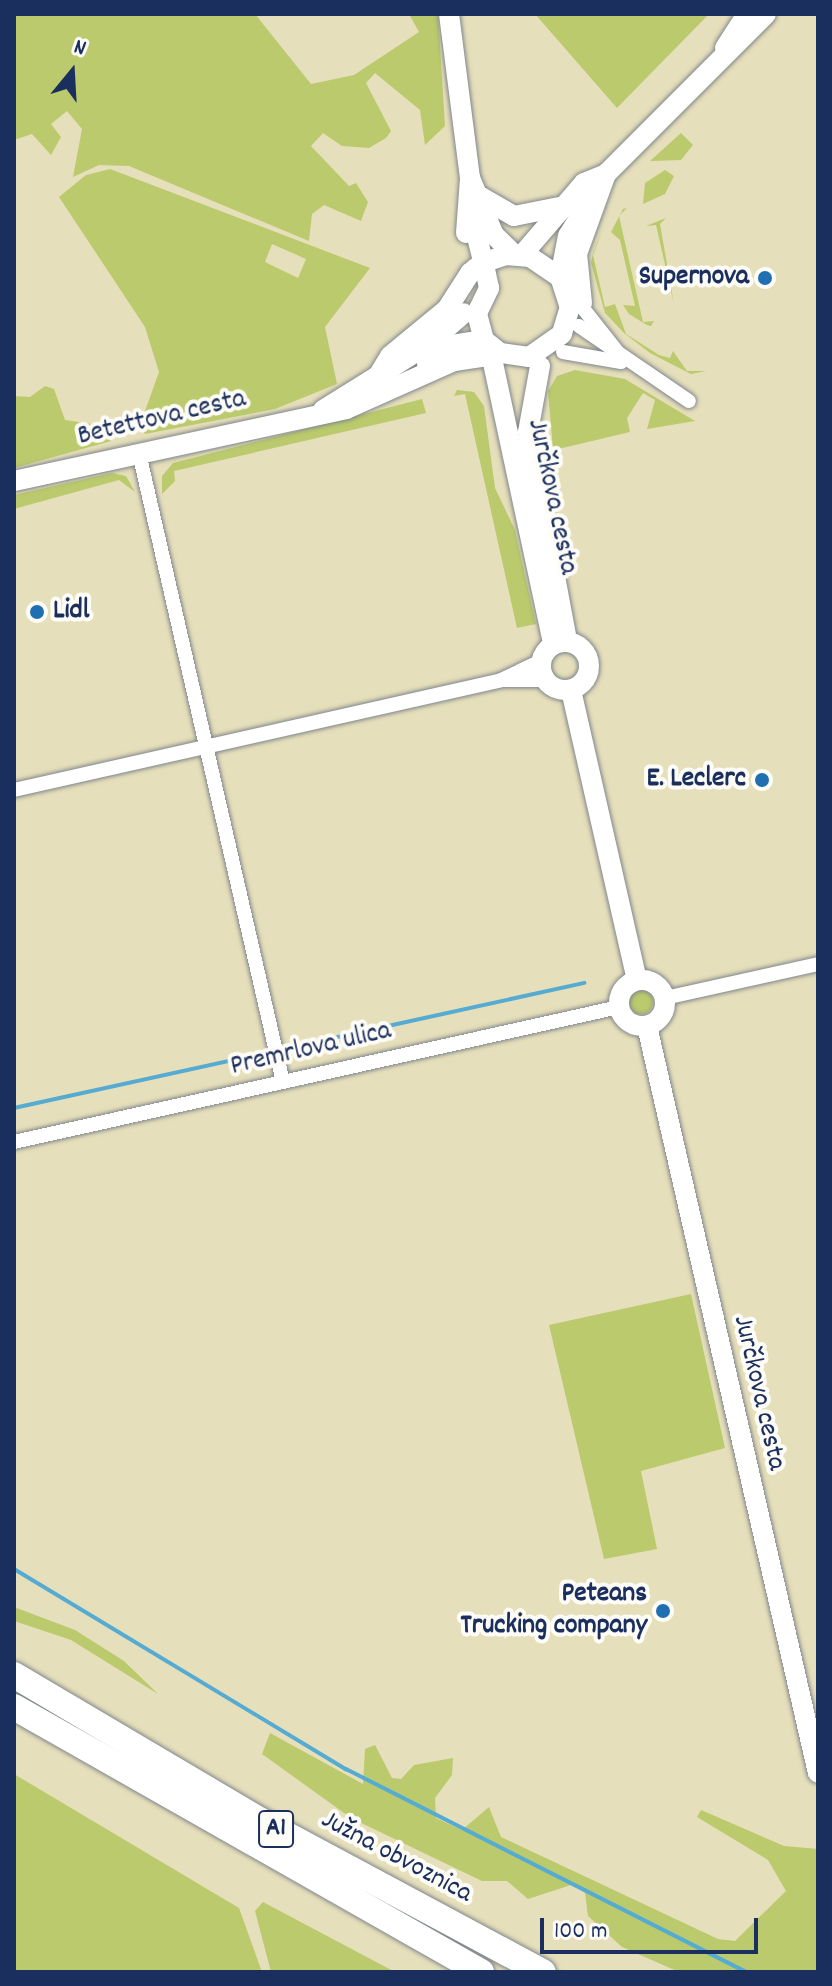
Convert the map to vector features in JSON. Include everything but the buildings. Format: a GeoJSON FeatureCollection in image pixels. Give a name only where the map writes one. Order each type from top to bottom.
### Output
{"type":"FeatureCollection","features":[{"type":"Feature","properties":{"kind":"highway","name":"Južna obvoznica"},"geometry":{"type":"LineString","coordinates":[[14,1675],[259,1820],[543,1972]]}},
{"type":"Feature","properties":{"kind":"highway","name":"A1"},"geometry":{"type":"LineString","coordinates":[[14,1707],[481,1972]]}},
{"type":"Feature","properties":{"kind":"street"},"geometry":{"type":"LineString","coordinates":[[449,14],[470,178],[468,220],[480,271],[489,288],[476,320],[483,350]]}},
{"type":"Feature","properties":{"kind":"street"},"geometry":{"type":"LineString","coordinates":[[723,51],[747,14]]}},
{"type":"Feature","properties":{"kind":"street"},"geometry":{"type":"LineString","coordinates":[[577,316],[560,277],[568,236],[606,174],[723,51],[766,14]]}},
{"type":"Feature","properties":{"kind":"street"},"geometry":{"type":"LineString","coordinates":[[480,271],[524,259],[584,183],[606,174]]}},
{"type":"Feature","properties":{"kind":"street"},"geometry":{"type":"LineString","coordinates":[[563,352],[577,316],[575,267],[606,174]]}},
{"type":"Feature","properties":{"kind":"street"},"geometry":{"type":"LineString","coordinates":[[470,178],[481,197],[494,235],[549,283],[577,316],[626,363],[689,401]]}},
{"type":"Feature","properties":{"kind":"street"},"geometry":{"type":"LineString","coordinates":[[481,197],[514,216],[563,206]]}},
{"type":"Feature","properties":{"kind":"street"},"geometry":{"type":"LineString","coordinates":[[524,259],[560,277]]}},
{"type":"Feature","properties":{"kind":"street"},"geometry":{"type":"LineString","coordinates":[[480,271],[464,313],[483,350],[530,364],[563,352],[626,363]]}},
{"type":"Feature","properties":{"kind":"street","name":"Betettova cesta"},"geometry":{"type":"LineString","coordinates":[[378,376],[390,356],[447,309],[480,271]]}},
{"type":"Feature","properties":{"kind":"street","name":"Betettova cesta"},"geometry":{"type":"LineString","coordinates":[[323,410],[378,376],[464,313]]}},
{"type":"Feature","properties":{"kind":"street"},"geometry":{"type":"LineString","coordinates":[[530,364],[557,340],[577,316]]}},
{"type":"Feature","properties":{"kind":"street","name":"Betettova cesta"},"geometry":{"type":"LineString","coordinates":[[14,481],[323,410],[362,404],[417,376],[483,350]]}},
{"type":"Feature","properties":{"kind":"street","name":"Jurčkova cesta"},"geometry":{"type":"LineString","coordinates":[[483,350],[552,657]]}},
{"type":"Feature","properties":{"kind":"street","name":"Jurčkova cesta"},"geometry":{"type":"LineString","coordinates":[[530,364],[517,391],[528,432],[552,657]]}},
{"type":"Feature","properties":{"kind":"street"},"geometry":{"type":"LineString","coordinates":[[139,453],[283,1082]]}},
{"type":"Feature","properties":{"kind":"street"},"geometry":{"type":"LineString","coordinates":[[14,790],[501,680],[552,657],[585,651],[590,664],[571,690]]}},
{"type":"Feature","properties":{"kind":"street"},"geometry":{"type":"LineString","coordinates":[[552,657],[571,690],[637,980]]}},
{"type":"Feature","properties":{"kind":"street"},"geometry":{"type":"LineString","coordinates":[[665,998],[818,964]]}},
{"type":"Feature","properties":{"kind":"street"},"geometry":{"type":"LineString","coordinates":[[637,980],[655,983],[665,998],[662,1016],[647,1026],[629,1022],[619,1007],[622,990],[637,980]]}},
{"type":"Feature","properties":{"kind":"street","name":"Premrlova ulica"},"geometry":{"type":"LineString","coordinates":[[14,1142],[619,1007]]}},
{"type":"Feature","properties":{"kind":"street","name":"Jurčkova cesta"},"geometry":{"type":"LineString","coordinates":[[647,1026],[818,1773]]}},
{"type":"Feature","properties":{"kind":"green space"},"geometry":{"type":"Polygon","coordinates":[[[14,14],[255,14],[311,84],[354,75],[419,32],[409,14],[438,14],[445,126],[425,145],[420,110],[375,73],[366,83],[391,131],[386,138],[369,148],[342,146],[323,133],[311,146],[349,186],[356,183],[368,202],[361,221],[324,205],[312,214],[309,241],[129,166],[99,165],[73,177],[82,129],[67,111],[51,124],[61,137],[51,155],[32,134],[14,140],[14,14]]]}},
{"type":"Feature","properties":{"kind":"green space"},"geometry":{"type":"Polygon","coordinates":[[[535,14],[709,14],[617,108],[535,14]]]}},
{"type":"Feature","properties":{"kind":"green space"},"geometry":{"type":"Polygon","coordinates":[[[681,133],[693,145],[681,160],[650,161],[681,133]]]}},
{"type":"Feature","properties":{"kind":"green space"},"geometry":{"type":"Polygon","coordinates":[[[110,169],[370,268],[325,327],[337,384],[275,409],[145,434],[140,425],[159,372],[145,327],[59,197],[86,175],[110,169]],[[272,244],[265,262],[298,278],[306,259],[272,244]]]}},
{"type":"Feature","properties":{"kind":"green space"},"geometry":{"type":"Polygon","coordinates":[[[665,170],[674,176],[665,194],[643,204],[645,183],[665,170]]]}},
{"type":"Feature","properties":{"kind":"green space"},"geometry":{"type":"Polygon","coordinates":[[[619,216],[643,322],[654,321],[651,326],[647,325],[629,314],[623,305],[635,306],[620,240],[611,232],[619,216]]]}},
{"type":"Feature","properties":{"kind":"green space"},"geometry":{"type":"Polygon","coordinates":[[[666,218],[660,224],[674,304],[656,225],[646,226],[666,218]]]}},
{"type":"Feature","properties":{"kind":"green space"},"geometry":{"type":"Polygon","coordinates":[[[603,229],[593,255],[605,307],[615,304],[626,334],[659,355],[670,358],[673,351],[687,371],[706,371],[691,374],[650,353],[624,333],[605,313],[591,263],[593,253],[603,229]]]}},
{"type":"Feature","properties":{"kind":"green space"},"geometry":{"type":"Polygon","coordinates":[[[575,370],[625,379],[695,421],[647,429],[655,400],[643,393],[627,418],[630,432],[554,450],[561,500],[553,450],[548,391],[557,376],[575,370]]]}},
{"type":"Feature","properties":{"kind":"green space"},"geometry":{"type":"Polygon","coordinates":[[[45,386],[54,389],[65,420],[92,424],[111,441],[14,468],[14,396],[30,397],[45,386]]]}},
{"type":"Feature","properties":{"kind":"green space"},"geometry":{"type":"Polygon","coordinates":[[[457,390],[474,392],[484,406],[495,488],[515,530],[536,624],[517,628],[465,394],[454,396],[457,390]]]}},
{"type":"Feature","properties":{"kind":"green space"},"geometry":{"type":"Polygon","coordinates":[[[422,399],[426,413],[174,471],[175,481],[162,494],[162,476],[173,463],[422,399]]]}},
{"type":"Feature","properties":{"kind":"green space"},"geometry":{"type":"Polygon","coordinates":[[[112,473],[126,476],[135,492],[119,480],[14,509],[14,495],[112,473]]]}},
{"type":"Feature","properties":{"kind":"green space"},"geometry":{"type":"Polygon","coordinates":[[[641,990],[649,994],[653,1002],[649,1010],[641,1014],[633,1010],[629,1002],[633,994],[641,990]]]}},
{"type":"Feature","properties":{"kind":"green space"},"geometry":{"type":"Polygon","coordinates":[[[691,1294],[725,1448],[641,1471],[657,1549],[604,1559],[549,1325],[691,1294]]]}},
{"type":"Feature","properties":{"kind":"green space"},"geometry":{"type":"Polygon","coordinates":[[[14,1607],[75,1630],[124,1661],[158,1694],[71,1640],[14,1621],[14,1607]]]}},
{"type":"Feature","properties":{"kind":"green space"},"geometry":{"type":"Polygon","coordinates":[[[270,1733],[363,1784],[365,1749],[375,1745],[392,1778],[401,1779],[414,1765],[453,1758],[452,1775],[435,1798],[436,1818],[462,1830],[489,1807],[501,1837],[718,1939],[735,1941],[786,1891],[768,1860],[697,1817],[701,1810],[784,1846],[818,1849],[818,1972],[679,1972],[622,1947],[588,1916],[585,1893],[574,1884],[528,1899],[507,1881],[482,1881],[351,1818],[262,1754],[270,1733]]]}},
{"type":"Feature","properties":{"kind":"green space"},"geometry":{"type":"Polygon","coordinates":[[[14,1774],[239,1908],[262,1972],[14,1972],[14,1774]]]}},
{"type":"Feature","properties":{"kind":"green space"},"geometry":{"type":"Polygon","coordinates":[[[263,1902],[395,1972],[271,1972],[255,1911],[263,1902]]]}},
{"type":"Feature","properties":{"kind":"waterway"},"geometry":{"type":"LineString","coordinates":[[14,1108],[584,983]]}},
{"type":"Feature","properties":{"kind":"waterway"},"geometry":{"type":"LineString","coordinates":[[14,1569],[346,1769],[747,1972]]}},
{"type":"Feature","properties":{"kind":"place","name":"Supernova"},"geometry":{"type":"Point","coordinates":[765,278]}},
{"type":"Feature","properties":{"kind":"place","name":"Lidl"},"geometry":{"type":"Point","coordinates":[37,612]}},
{"type":"Feature","properties":{"kind":"place","name":"E. Leclerc"},"geometry":{"type":"Point","coordinates":[762,780]}},
{"type":"Feature","properties":{"kind":"place","name":"Peteans Trucking company"},"geometry":{"type":"Point","coordinates":[663,1611]}}]}
